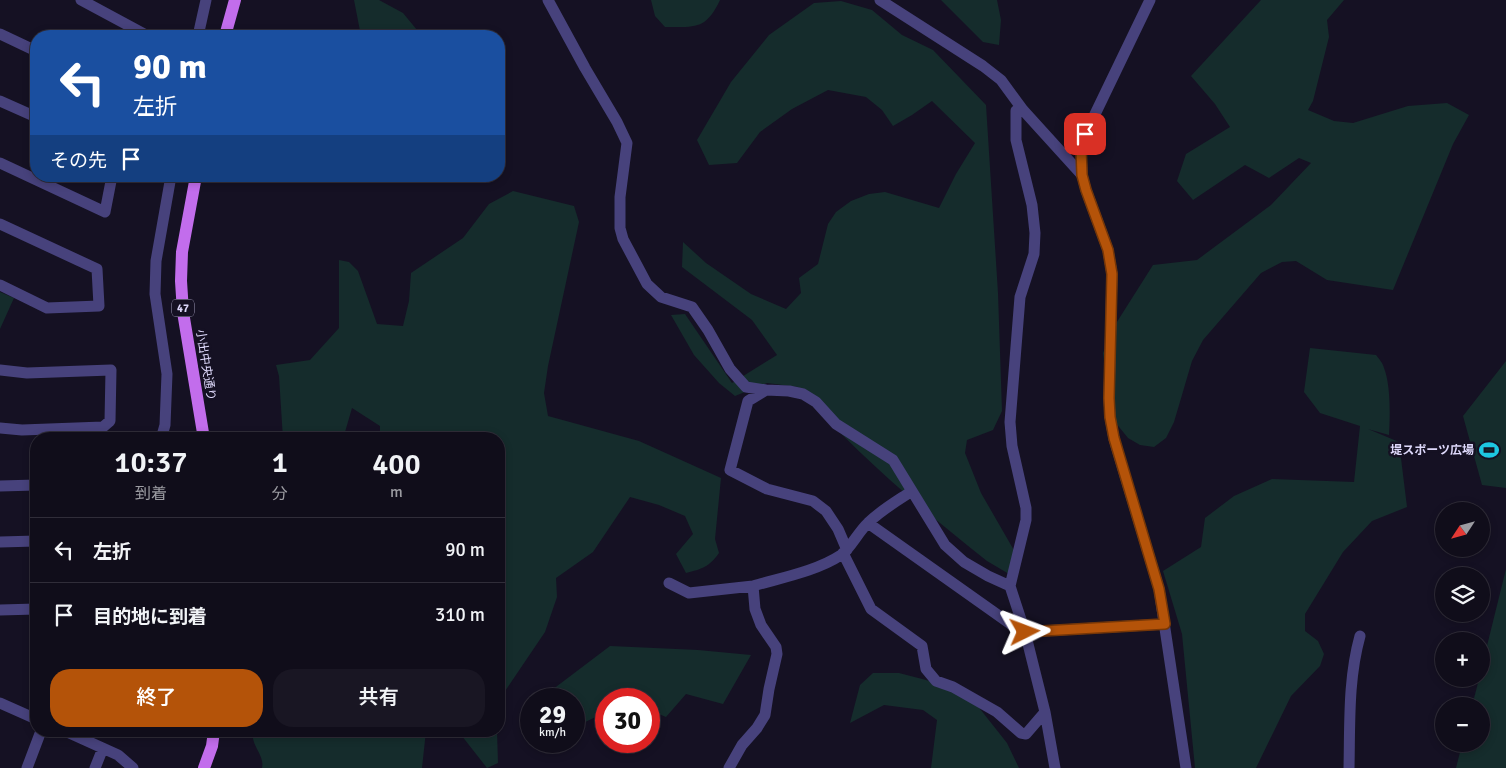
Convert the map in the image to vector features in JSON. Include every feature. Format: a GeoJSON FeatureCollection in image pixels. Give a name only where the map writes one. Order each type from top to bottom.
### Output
{"type":"FeatureCollection","features":[{"type":"Feature","properties":{"kind":"main road"},"geometry":{"type":"LineString","coordinates":[[227,30],[235,0]]}},
{"type":"Feature","properties":{"kind":"main road","name":"小出中央通り"},"geometry":{"type":"LineString","coordinates":[[195,182],[182,252],[181,281],[183,312],[203,432]]}},
{"type":"Feature","properties":{"kind":"main road"},"geometry":{"type":"LineString","coordinates":[[204,768],[213,737]]}},
{"type":"Feature","properties":{"kind":"street"},"geometry":{"type":"LineString","coordinates":[[81,0],[137,30]]}},
{"type":"Feature","properties":{"kind":"street"},"geometry":{"type":"LineString","coordinates":[[548,0],[627,143],[620,198],[620,228],[623,239],[647,284],[661,297],[692,307],[708,330],[730,369],[746,387],[803,394],[816,402],[836,424],[893,460],[946,545],[964,562],[1010,586]]}},
{"type":"Feature","properties":{"kind":"street"},"geometry":{"type":"LineString","coordinates":[[880,0],[983,66],[1000,80],[1023,110],[1082,175]]}},
{"type":"Feature","properties":{"kind":"street"},"geometry":{"type":"LineString","coordinates":[[1150,0],[1085,134],[1081,155],[1082,175],[1108,250],[1112,274],[1110,417],[1114,438],[1159,589],[1186,768]]}},
{"type":"Feature","properties":{"kind":"street"},"geometry":{"type":"LineString","coordinates":[[199,30],[204,1]]}},
{"type":"Feature","properties":{"kind":"street"},"geometry":{"type":"LineString","coordinates":[[0,34],[30,48]]}},
{"type":"Feature","properties":{"kind":"street"},"geometry":{"type":"LineString","coordinates":[[0,100],[30,114]]}},
{"type":"Feature","properties":{"kind":"street"},"geometry":{"type":"LineString","coordinates":[[1023,110],[1016,111],[1016,140],[1032,205],[1035,233],[1034,254],[1020,297],[1010,422],[1012,446],[1026,508],[1026,520],[1010,586],[1025,632],[1045,712],[1055,768]]}},
{"type":"Feature","properties":{"kind":"street"},"geometry":{"type":"LineString","coordinates":[[0,163],[30,177]]}},
{"type":"Feature","properties":{"kind":"street"},"geometry":{"type":"LineString","coordinates":[[41,182],[105,212],[111,182]]}},
{"type":"Feature","properties":{"kind":"street"},"geometry":{"type":"LineString","coordinates":[[163,432],[165,425],[167,374],[155,294],[156,261],[169,182]]}},
{"type":"Feature","properties":{"kind":"street"},"geometry":{"type":"LineString","coordinates":[[0,224],[97,269],[99,306],[47,308],[0,285]]}},
{"type":"Feature","properties":{"kind":"street"},"geometry":{"type":"LineString","coordinates":[[0,370],[27,373],[111,370],[110,421],[103,427],[22,430],[0,428]]}},
{"type":"Feature","properties":{"kind":"street"},"geometry":{"type":"LineString","coordinates":[[766,390],[748,402],[734,449],[730,470],[767,489],[813,501],[826,511],[834,523],[871,608],[922,646],[926,669],[936,681],[953,687],[997,712],[1021,733],[1026,734],[1045,712]]}},
{"type":"Feature","properties":{"kind":"street"},"geometry":{"type":"LineString","coordinates":[[0,486],[30,485]]}},
{"type":"Feature","properties":{"kind":"street"},"geometry":{"type":"LineString","coordinates":[[669,583],[689,593],[753,586],[834,560],[845,552],[857,534],[868,523],[912,491]]}},
{"type":"Feature","properties":{"kind":"street"},"geometry":{"type":"LineString","coordinates":[[868,523],[1019,630],[1025,632],[1165,624]]}},
{"type":"Feature","properties":{"kind":"street"},"geometry":{"type":"LineString","coordinates":[[0,542],[30,541]]}},
{"type":"Feature","properties":{"kind":"street"},"geometry":{"type":"LineString","coordinates":[[729,768],[742,745],[757,728],[765,715],[777,654],[776,647],[761,625],[755,609],[753,586]]}},
{"type":"Feature","properties":{"kind":"street"},"geometry":{"type":"LineString","coordinates":[[0,610],[30,609]]}},
{"type":"Feature","properties":{"kind":"street"},"geometry":{"type":"LineString","coordinates":[[1349,768],[1350,693],[1355,653],[1360,636]]}},
{"type":"Feature","properties":{"kind":"street"},"geometry":{"type":"LineString","coordinates":[[0,703],[30,716]]}},
{"type":"Feature","properties":{"kind":"street"},"geometry":{"type":"LineString","coordinates":[[27,768],[39,737]]}},
{"type":"Feature","properties":{"kind":"street"},"geometry":{"type":"LineString","coordinates":[[78,737],[118,755],[133,768]]}},
{"type":"Feature","properties":{"kind":"street"},"geometry":{"type":"LineString","coordinates":[[95,768],[103,748]]}},
{"type":"Feature","properties":{"kind":"green space"},"geometry":{"type":"Polygon","coordinates":[[[354,0],[379,0],[403,13],[417,30],[360,30],[354,0]]]}},
{"type":"Feature","properties":{"kind":"green space"},"geometry":{"type":"Polygon","coordinates":[[[651,0],[720,0],[710,17],[698,25],[665,27],[655,16],[651,0]]]}},
{"type":"Feature","properties":{"kind":"green space"},"geometry":{"type":"Polygon","coordinates":[[[941,0],[997,0],[1001,20],[999,45],[983,42],[941,0]]]}},
{"type":"Feature","properties":{"kind":"green space"},"geometry":{"type":"Polygon","coordinates":[[[1261,0],[1344,0],[1327,20],[1329,37],[1313,101],[1308,110],[1334,121],[1353,123],[1408,106],[1447,103],[1469,115],[1453,144],[1393,290],[1327,280],[1296,261],[1282,262],[1261,273],[1203,340],[1192,361],[1174,422],[1166,438],[1154,447],[1140,445],[1128,438],[1111,417],[1103,353],[1115,325],[1153,265],[1197,260],[1271,205],[1311,163],[1299,158],[1269,178],[1245,165],[1193,200],[1177,181],[1186,154],[1230,127],[1215,104],[1191,76],[1261,0]]]}},
{"type":"Feature","properties":{"kind":"green space"},"geometry":{"type":"Polygon","coordinates":[[[841,1],[872,10],[902,35],[933,50],[986,105],[998,293],[1002,411],[993,430],[967,440],[965,453],[981,493],[1019,559],[1009,574],[987,561],[888,478],[819,411],[798,387],[767,383],[735,396],[719,383],[694,355],[671,315],[685,314],[732,383],[777,355],[752,320],[682,267],[683,242],[706,263],[751,294],[786,309],[801,293],[799,278],[818,264],[828,224],[836,212],[851,201],[869,194],[885,192],[939,208],[956,174],[975,143],[932,101],[893,126],[882,110],[866,97],[828,90],[792,109],[760,132],[737,163],[709,165],[697,140],[731,82],[769,35],[814,3],[841,1]]]}},
{"type":"Feature","properties":{"kind":"green space"},"geometry":{"type":"Polygon","coordinates":[[[513,191],[574,206],[579,222],[548,366],[544,393],[548,416],[639,441],[721,478],[715,539],[719,553],[712,561],[705,567],[686,573],[676,554],[693,534],[685,516],[659,505],[630,497],[593,552],[556,578],[557,597],[545,632],[505,691],[505,432],[380,432],[380,426],[352,408],[345,432],[283,432],[279,376],[276,365],[310,360],[339,328],[339,260],[349,262],[358,271],[377,324],[403,326],[409,301],[411,273],[463,238],[489,204],[513,191]]]}},
{"type":"Feature","properties":{"kind":"green space"},"geometry":{"type":"Polygon","coordinates":[[[0,292],[14,298],[0,329],[0,292]]]}},
{"type":"Feature","properties":{"kind":"green space"},"geometry":{"type":"Polygon","coordinates":[[[1310,348],[1376,355],[1382,363],[1389,392],[1389,435],[1368,429],[1399,442],[1407,507],[1372,521],[1343,552],[1305,614],[1305,631],[1318,641],[1324,654],[1320,666],[1291,696],[1256,768],[1195,768],[1182,634],[1163,571],[1201,547],[1205,518],[1234,496],[1272,479],[1354,482],[1360,426],[1320,413],[1304,392],[1310,348]]]}},
{"type":"Feature","properties":{"kind":"green space","name":"堤スポーツ広場"},"geometry":{"type":"Polygon","coordinates":[[[1506,361],[1506,488],[1482,485],[1463,416],[1506,361]]]}},
{"type":"Feature","properties":{"kind":"green space"},"geometry":{"type":"Polygon","coordinates":[[[1506,569],[1506,768],[1456,768],[1460,752],[1490,752],[1490,697],[1474,697],[1477,687],[1490,687],[1490,634],[1506,569]]]}},
{"type":"Feature","properties":{"kind":"green space"},"geometry":{"type":"Polygon","coordinates":[[[610,646],[698,650],[751,655],[723,704],[686,694],[666,717],[660,715],[660,688],[595,688],[595,717],[585,722],[585,688],[555,688],[610,646]]]}},
{"type":"Feature","properties":{"kind":"green space"},"geometry":{"type":"Polygon","coordinates":[[[873,673],[899,673],[969,695],[1007,743],[1019,768],[931,768],[937,720],[923,710],[884,705],[850,723],[860,685],[873,673]]]}},
{"type":"Feature","properties":{"kind":"green space"},"geometry":{"type":"Polygon","coordinates":[[[253,737],[425,737],[422,768],[262,768],[261,759],[253,737]]]}},
{"type":"Feature","properties":{"kind":"green space"},"geometry":{"type":"Polygon","coordinates":[[[463,737],[497,737],[498,763],[487,768],[463,737]]]}},
{"type":"Feature","properties":{"kind":"place","name":"堤スポーツ広場"},"geometry":{"type":"Point","coordinates":[1489,450]}},
{"type":"Feature","properties":{"kind":"route"},"geometry":{"type":"LineString","coordinates":[[1025,632],[1165,624],[1159,589],[1114,438],[1110,417],[1112,274],[1108,250],[1082,175],[1080,162],[1081,148],[1085,134]]}}]}
